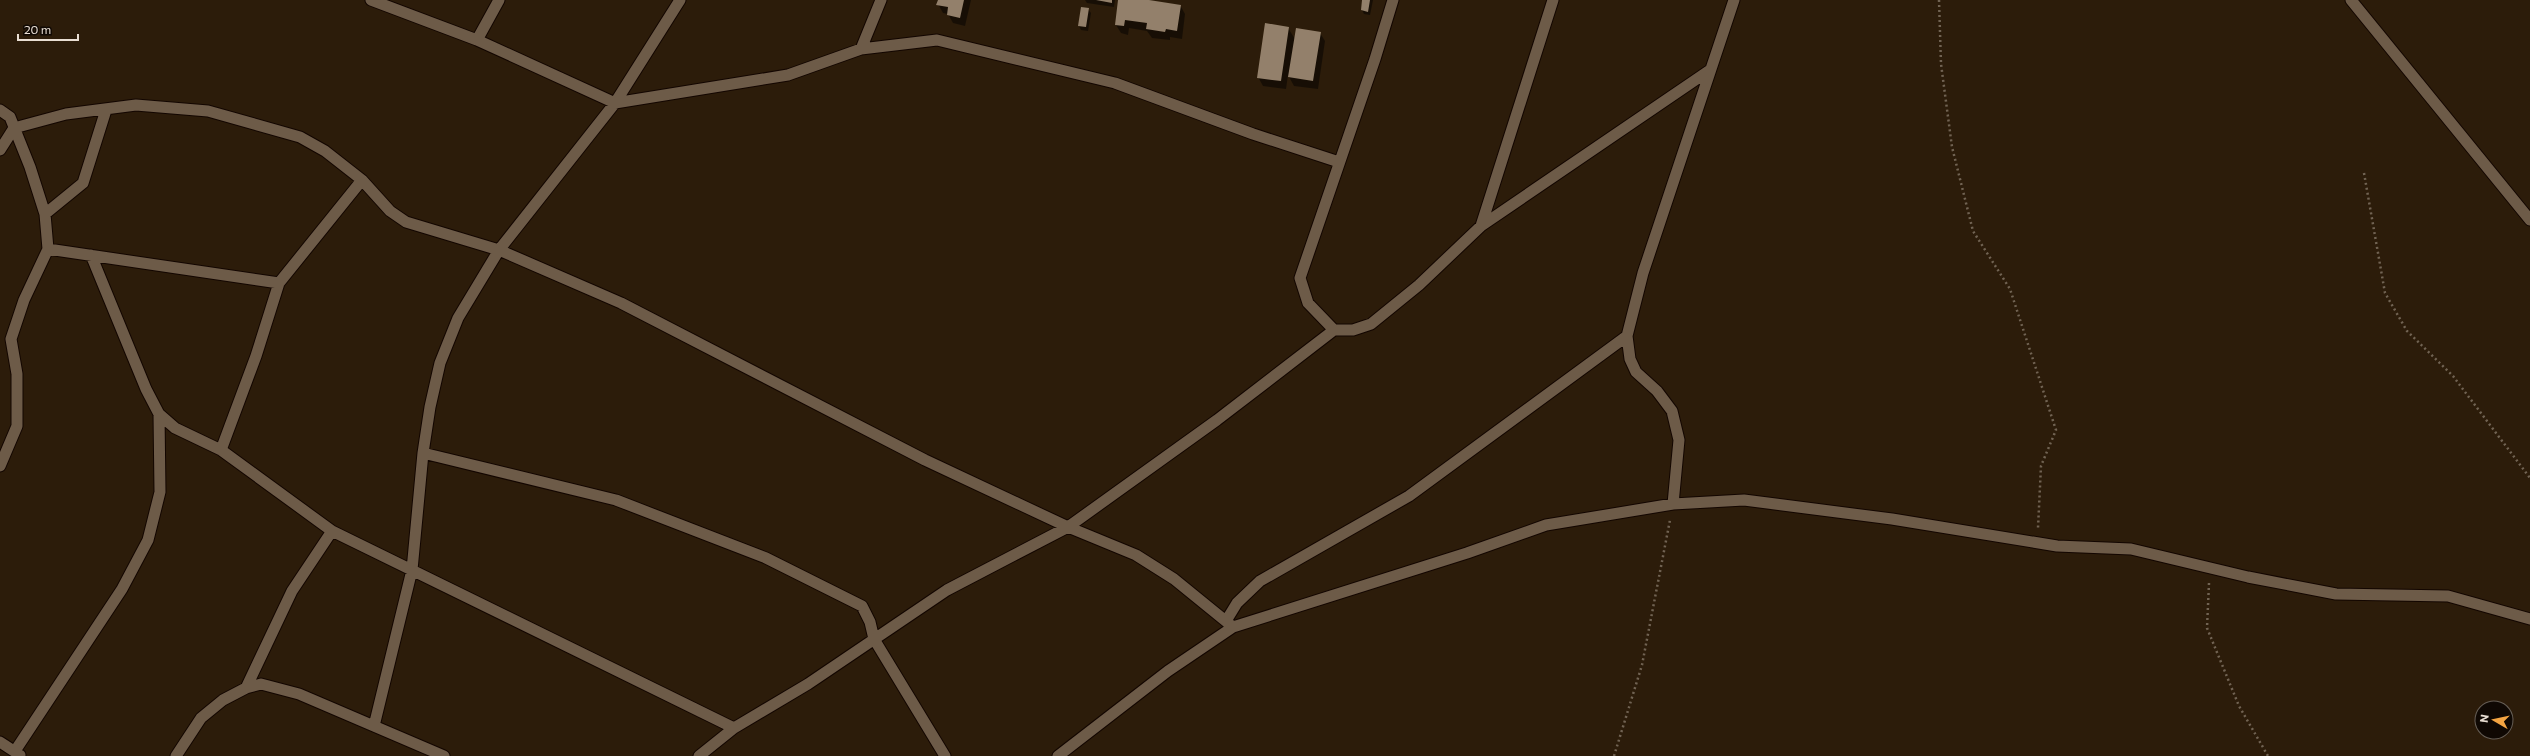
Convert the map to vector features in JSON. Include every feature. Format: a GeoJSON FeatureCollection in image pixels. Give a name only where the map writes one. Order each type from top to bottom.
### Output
{"type":"FeatureCollection","features":[{"type":"Feature","properties":{"kind":"street"},"geometry":{"type":"LineString","coordinates":[[371,0],[477,40],[616,103],[788,75],[861,49],[937,40],[1115,83],[1253,134],[1339,162]]}},
{"type":"Feature","properties":{"kind":"street"},"geometry":{"type":"LineString","coordinates":[[477,40],[499,0]]}},
{"type":"Feature","properties":{"kind":"street"},"geometry":{"type":"LineString","coordinates":[[374,726],[412,570],[423,453],[430,407],[440,363],[458,318],[499,250],[616,103],[680,0]]}},
{"type":"Feature","properties":{"kind":"street"},"geometry":{"type":"LineString","coordinates":[[861,49],[881,0]]}},
{"type":"Feature","properties":{"kind":"street"},"geometry":{"type":"LineString","coordinates":[[1334,330],[1308,303],[1300,278],[1375,59],[1393,0]]}},
{"type":"Feature","properties":{"kind":"street"},"geometry":{"type":"LineString","coordinates":[[1481,226],[1553,0]]}},
{"type":"Feature","properties":{"kind":"street"},"geometry":{"type":"LineString","coordinates":[[1673,504],[1679,440],[1672,411],[1657,391],[1636,372],[1630,359],[1627,336],[1643,273],[1734,0]]}},
{"type":"Feature","properties":{"kind":"street"},"geometry":{"type":"LineString","coordinates":[[2351,0],[2530,220]]}},
{"type":"Feature","properties":{"kind":"street"},"geometry":{"type":"LineString","coordinates":[[699,756],[734,728],[808,684],[947,590],[1068,527],[1217,420],[1334,330],[1353,330],[1371,324],[1419,286],[1481,226],[1710,70]]}},
{"type":"Feature","properties":{"kind":"street"},"geometry":{"type":"LineString","coordinates":[[0,150],[14,128],[66,114],[136,105],[208,111],[300,137],[325,151],[362,180],[390,212],[406,222],[499,250],[621,303],[925,460],[1068,527],[1136,555],[1174,578],[1230,624]]}},
{"type":"Feature","properties":{"kind":"street"},"geometry":{"type":"LineString","coordinates":[[0,110],[10,117],[30,167],[45,214],[48,249],[24,300],[11,339],[17,374],[17,426],[0,466]]}},
{"type":"Feature","properties":{"kind":"street"},"geometry":{"type":"LineString","coordinates":[[45,214],[83,183],[106,110]]}},
{"type":"Feature","properties":{"kind":"street"},"geometry":{"type":"LineString","coordinates":[[221,450],[256,356],[278,283],[362,180]]}},
{"type":"Feature","properties":{"kind":"street"},"geometry":{"type":"LineString","coordinates":[[48,249],[278,283]]}},
{"type":"Feature","properties":{"kind":"street"},"geometry":{"type":"LineString","coordinates":[[91,255],[146,389],[159,414],[175,428],[221,450],[332,531],[734,728]]}},
{"type":"Feature","properties":{"kind":"street"},"geometry":{"type":"LineString","coordinates":[[0,336],[11,339]]}},
{"type":"Feature","properties":{"kind":"street"},"geometry":{"type":"LineString","coordinates":[[1230,624],[1237,603],[1260,582],[1410,496],[1627,336]]}},
{"type":"Feature","properties":{"kind":"street"},"geometry":{"type":"LineString","coordinates":[[0,742],[18,754],[122,589],[148,540],[160,492],[159,414]]}},
{"type":"Feature","properties":{"kind":"street"},"geometry":{"type":"LineString","coordinates":[[423,453],[616,500],[766,558],[862,606],[870,622],[874,639],[945,756]]}},
{"type":"Feature","properties":{"kind":"street"},"geometry":{"type":"LineString","coordinates":[[1058,756],[1230,624],[1467,553],[1546,525],[1673,504],[1744,500],[1900,520],[2038,543],[2131,549],[2248,577],[2336,594],[2448,596],[2530,619]]}},
{"type":"Feature","properties":{"kind":"street"},"geometry":{"type":"LineString","coordinates":[[246,688],[292,591],[332,531]]}},
{"type":"Feature","properties":{"kind":"street"},"geometry":{"type":"LineString","coordinates":[[176,756],[200,718],[223,700],[246,688],[261,684],[299,694],[444,756]]}},
{"type":"Feature","properties":{"kind":"path"},"geometry":{"type":"LineString","coordinates":[[1939,0],[1941,64],[1952,147],[1973,231],[2010,289],[2056,430],[2041,466],[2038,543]]}},
{"type":"Feature","properties":{"kind":"path"},"geometry":{"type":"LineString","coordinates":[[2364,173],[2385,294],[2408,331],[2453,376],[2530,478]]}},
{"type":"Feature","properties":{"kind":"path"},"geometry":{"type":"LineString","coordinates":[[1614,756],[1642,665],[1673,504]]}},
{"type":"Feature","properties":{"kind":"path"},"geometry":{"type":"LineString","coordinates":[[2210,567],[2206,628],[2239,706],[2268,756]]}},
{"type":"Feature","properties":{"kind":"building"},"geometry":{"type":"Polygon","coordinates":[[[938,0],[964,0],[960,18],[947,15],[948,7],[936,5],[938,0]]]}},
{"type":"Feature","properties":{"kind":"building"},"geometry":{"type":"Polygon","coordinates":[[[1096,0],[1112,0],[1112,3],[1096,0]]]}},
{"type":"Feature","properties":{"kind":"building"},"geometry":{"type":"Polygon","coordinates":[[[1118,0],[1149,0],[1181,5],[1177,31],[1166,29],[1165,32],[1146,29],[1147,23],[1125,20],[1124,26],[1115,25],[1118,0]]]}},
{"type":"Feature","properties":{"kind":"building"},"geometry":{"type":"Polygon","coordinates":[[[1362,0],[1370,0],[1368,12],[1361,10],[1362,0]]]}},
{"type":"Feature","properties":{"kind":"building"},"geometry":{"type":"Polygon","coordinates":[[[1081,7],[1089,8],[1086,27],[1078,26],[1081,7]]]}},
{"type":"Feature","properties":{"kind":"building"},"geometry":{"type":"Polygon","coordinates":[[[1265,23],[1289,27],[1281,81],[1257,78],[1265,23]]]}},
{"type":"Feature","properties":{"kind":"building"},"geometry":{"type":"Polygon","coordinates":[[[1296,28],[1321,32],[1313,81],[1288,77],[1296,28]]]}}]}
